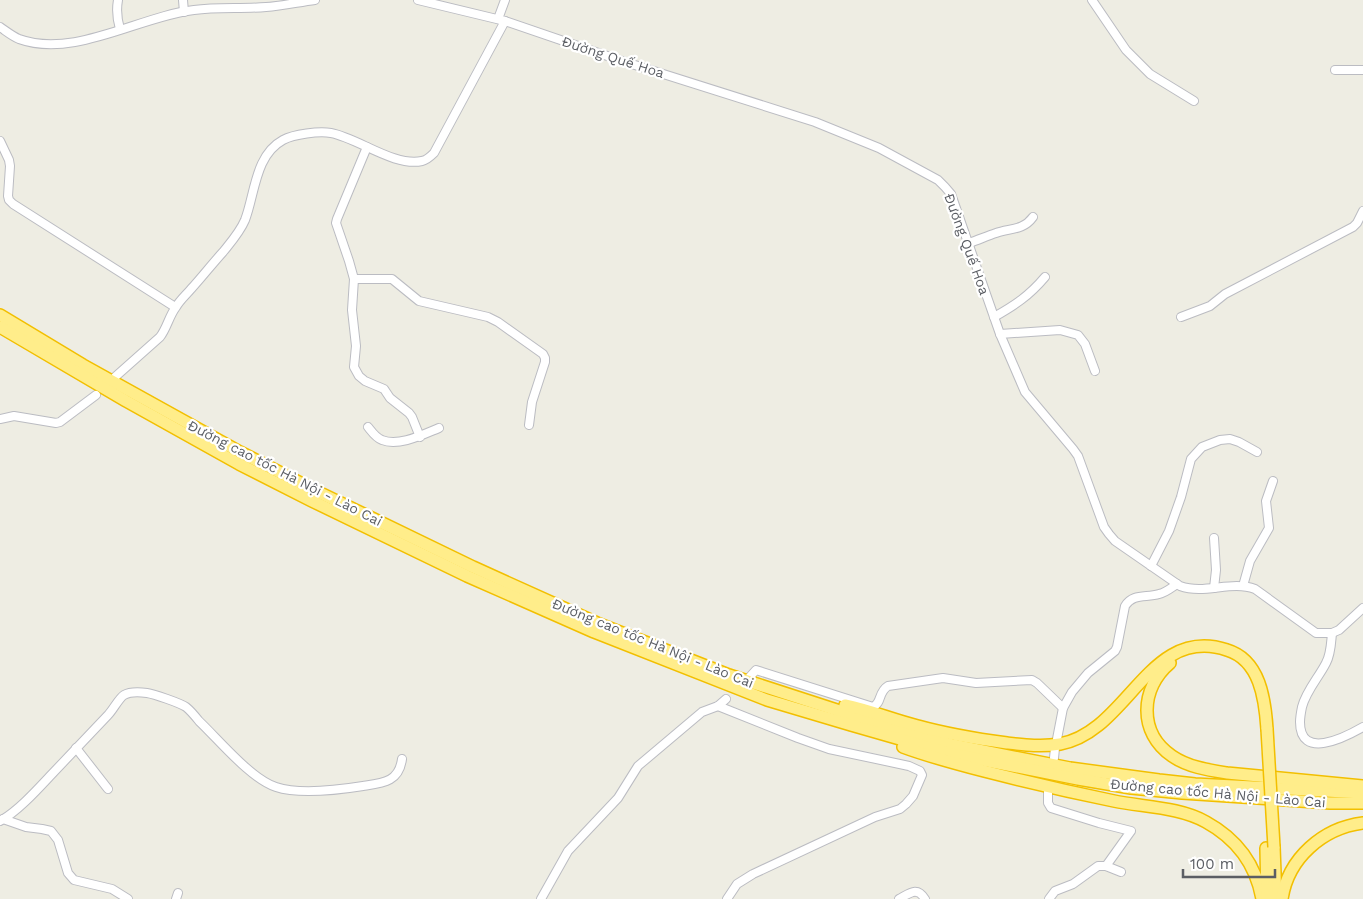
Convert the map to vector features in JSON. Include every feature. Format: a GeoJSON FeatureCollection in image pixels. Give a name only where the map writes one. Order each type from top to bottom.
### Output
{"type":"FeatureCollection","features":[{"type":"Feature","properties":{"kind":"highway","name":"Đường cao tốc Hà Nội - Lào Cai"},"geometry":{"type":"LineString","coordinates":[[0,315],[83,365],[240,452],[314,490],[423,543],[597,623],[729,675],[892,728],[953,745],[1070,768],[1194,784],[1363,793]]}},
{"type":"Feature","properties":{"kind":"highway","name":"Đường cao tốc Hà Nội - Lào Cai"},"geometry":{"type":"LineString","coordinates":[[0,327],[126,401],[239,464],[312,501],[467,576],[594,632],[768,700],[952,754],[1078,779],[1131,788],[1191,794],[1330,803],[1363,803]]}},
{"type":"Feature","properties":{"kind":"highway"},"geometry":{"type":"LineString","coordinates":[[787,694],[848,706],[950,734],[1025,745],[1057,745],[1080,737],[1103,722],[1156,665],[1170,655],[1189,647],[1202,645],[1230,650],[1250,665],[1261,691],[1266,714],[1263,729]]}},
{"type":"Feature","properties":{"kind":"highway"},"geometry":{"type":"LineString","coordinates":[[1276,899],[1270,847],[1263,729],[1257,699],[1248,673],[1234,660],[1215,653],[1203,652],[1191,653],[1174,660],[1162,670],[1149,694],[1147,707],[1148,722],[1154,736],[1172,756],[1206,769],[1227,773],[1363,786]]}},
{"type":"Feature","properties":{"kind":"highway"},"geometry":{"type":"LineString","coordinates":[[851,725],[898,746],[941,760],[1070,792],[1165,809],[1195,817],[1223,832],[1244,853],[1255,874],[1262,899]]}},
{"type":"Feature","properties":{"kind":"highway"},"geometry":{"type":"LineString","coordinates":[[1282,899],[1285,884],[1291,872],[1313,844],[1334,831],[1363,824]]}},
{"type":"Feature","properties":{"kind":"highway"},"geometry":{"type":"LineString","coordinates":[[1267,899],[1270,847]]}},
{"type":"Feature","properties":{"kind":"street"},"geometry":{"type":"LineString","coordinates":[[118,0],[116,10],[120,30]]}},
{"type":"Feature","properties":{"kind":"street"},"geometry":{"type":"LineString","coordinates":[[183,0],[184,12]]}},
{"type":"Feature","properties":{"kind":"street"},"geometry":{"type":"LineString","coordinates":[[2,31],[20,39],[60,44],[194,10],[315,0]]}},
{"type":"Feature","properties":{"kind":"street","name":"Đường Quế Hoa"},"geometry":{"type":"LineString","coordinates":[[418,0],[501,20],[619,60],[815,122],[879,148],[938,180],[951,194],[1000,334],[1028,396],[1078,456],[1104,527],[1115,540],[1177,584],[1189,589],[1198,590],[1243,586],[1255,589],[1310,630],[1316,633],[1332,633]]}},
{"type":"Feature","properties":{"kind":"street"},"geometry":{"type":"LineString","coordinates":[[115,377],[160,337],[165,331],[175,308],[240,230],[245,220],[261,166],[267,153],[274,146],[298,135],[325,133],[340,136],[402,160],[421,161],[429,158],[434,153],[501,20],[505,0]]}},
{"type":"Feature","properties":{"kind":"street"},"geometry":{"type":"LineString","coordinates":[[1092,0],[1126,50],[1150,74],[1194,101]]}},
{"type":"Feature","properties":{"kind":"street"},"geometry":{"type":"LineString","coordinates":[[1335,70],[1363,70]]}},
{"type":"Feature","properties":{"kind":"street"},"geometry":{"type":"LineString","coordinates":[[0,141],[9,160],[8,196],[13,204],[175,308]]}},
{"type":"Feature","properties":{"kind":"street"},"geometry":{"type":"LineString","coordinates":[[367,147],[336,220],[354,279],[352,310],[356,346],[354,362],[356,371],[364,381],[384,389],[390,398],[409,413],[420,437]]}},
{"type":"Feature","properties":{"kind":"street"},"geometry":{"type":"LineString","coordinates":[[1181,317],[1210,306],[1225,294],[1353,227],[1363,211]]}},
{"type":"Feature","properties":{"kind":"street"},"geometry":{"type":"LineString","coordinates":[[969,243],[997,232],[1014,230],[1025,225],[1033,218]]}},
{"type":"Feature","properties":{"kind":"street"},"geometry":{"type":"LineString","coordinates":[[994,317],[1015,305],[1033,291],[1045,277]]}},
{"type":"Feature","properties":{"kind":"street"},"geometry":{"type":"LineString","coordinates":[[354,279],[392,279],[419,301],[488,317],[543,354],[545,362],[532,402],[529,425]]}},
{"type":"Feature","properties":{"kind":"street"},"geometry":{"type":"LineString","coordinates":[[1000,334],[1060,330],[1078,335],[1084,344],[1095,371]]}},
{"type":"Feature","properties":{"kind":"street"},"geometry":{"type":"LineString","coordinates":[[0,419],[14,416],[60,422],[96,395]]}},
{"type":"Feature","properties":{"kind":"street"},"geometry":{"type":"LineString","coordinates":[[368,427],[375,436],[388,442],[420,437],[439,428]]}},
{"type":"Feature","properties":{"kind":"street"},"geometry":{"type":"LineString","coordinates":[[1151,566],[1169,531],[1181,497],[1191,459],[1202,447],[1214,442],[1230,439],[1257,452]]}},
{"type":"Feature","properties":{"kind":"street"},"geometry":{"type":"LineString","coordinates":[[1243,586],[1248,565],[1269,528],[1266,501],[1273,481]]}},
{"type":"Feature","properties":{"kind":"street"},"geometry":{"type":"LineString","coordinates":[[1214,538],[1216,570],[1214,588]]}},
{"type":"Feature","properties":{"kind":"street"},"geometry":{"type":"LineString","coordinates":[[1057,739],[1063,708],[1072,692],[1094,666],[1116,651],[1128,602],[1135,597],[1158,595],[1177,584]]}},
{"type":"Feature","properties":{"kind":"street"},"geometry":{"type":"LineString","coordinates":[[1363,608],[1339,630],[1332,633],[1327,662],[1302,705],[1300,729],[1302,735],[1309,742],[1319,744],[1342,738],[1363,727]]}},
{"type":"Feature","properties":{"kind":"street"},"geometry":{"type":"LineString","coordinates":[[746,680],[756,670],[873,707],[878,703],[881,692],[888,686],[943,678],[985,684],[1032,680],[1063,708]]}},
{"type":"Feature","properties":{"kind":"street"},"geometry":{"type":"LineString","coordinates":[[2,820],[35,792],[110,713],[126,693],[146,693],[159,696],[185,707],[247,768],[261,780],[276,787],[307,791],[377,784],[386,782],[397,775],[402,760]]}},
{"type":"Feature","properties":{"kind":"street"},"geometry":{"type":"LineString","coordinates":[[542,899],[568,851],[618,798],[638,766],[702,712],[718,706],[726,699]]}},
{"type":"Feature","properties":{"kind":"street"},"geometry":{"type":"LineString","coordinates":[[718,706],[829,749],[909,766],[920,771],[922,775],[912,796],[900,809],[875,817],[753,874],[737,884],[727,899]]}},
{"type":"Feature","properties":{"kind":"street"},"geometry":{"type":"LineString","coordinates":[[76,748],[108,789]]}},
{"type":"Feature","properties":{"kind":"street"},"geometry":{"type":"LineString","coordinates":[[1054,758],[1055,748]]}},
{"type":"Feature","properties":{"kind":"street"},"geometry":{"type":"LineString","coordinates":[[1048,792],[1048,803],[1052,808],[1131,831],[1106,866]]}},
{"type":"Feature","properties":{"kind":"street"},"geometry":{"type":"LineString","coordinates":[[2,820],[26,828],[42,829],[51,832],[58,840],[66,868],[74,880],[112,889],[128,899]]}},
{"type":"Feature","properties":{"kind":"street"},"geometry":{"type":"LineString","coordinates":[[1049,899],[1055,891],[1073,884],[1098,866],[1106,866],[1121,872]]}},
{"type":"Feature","properties":{"kind":"street"},"geometry":{"type":"LineString","coordinates":[[899,899],[915,891],[922,894],[925,899]]}}]}
